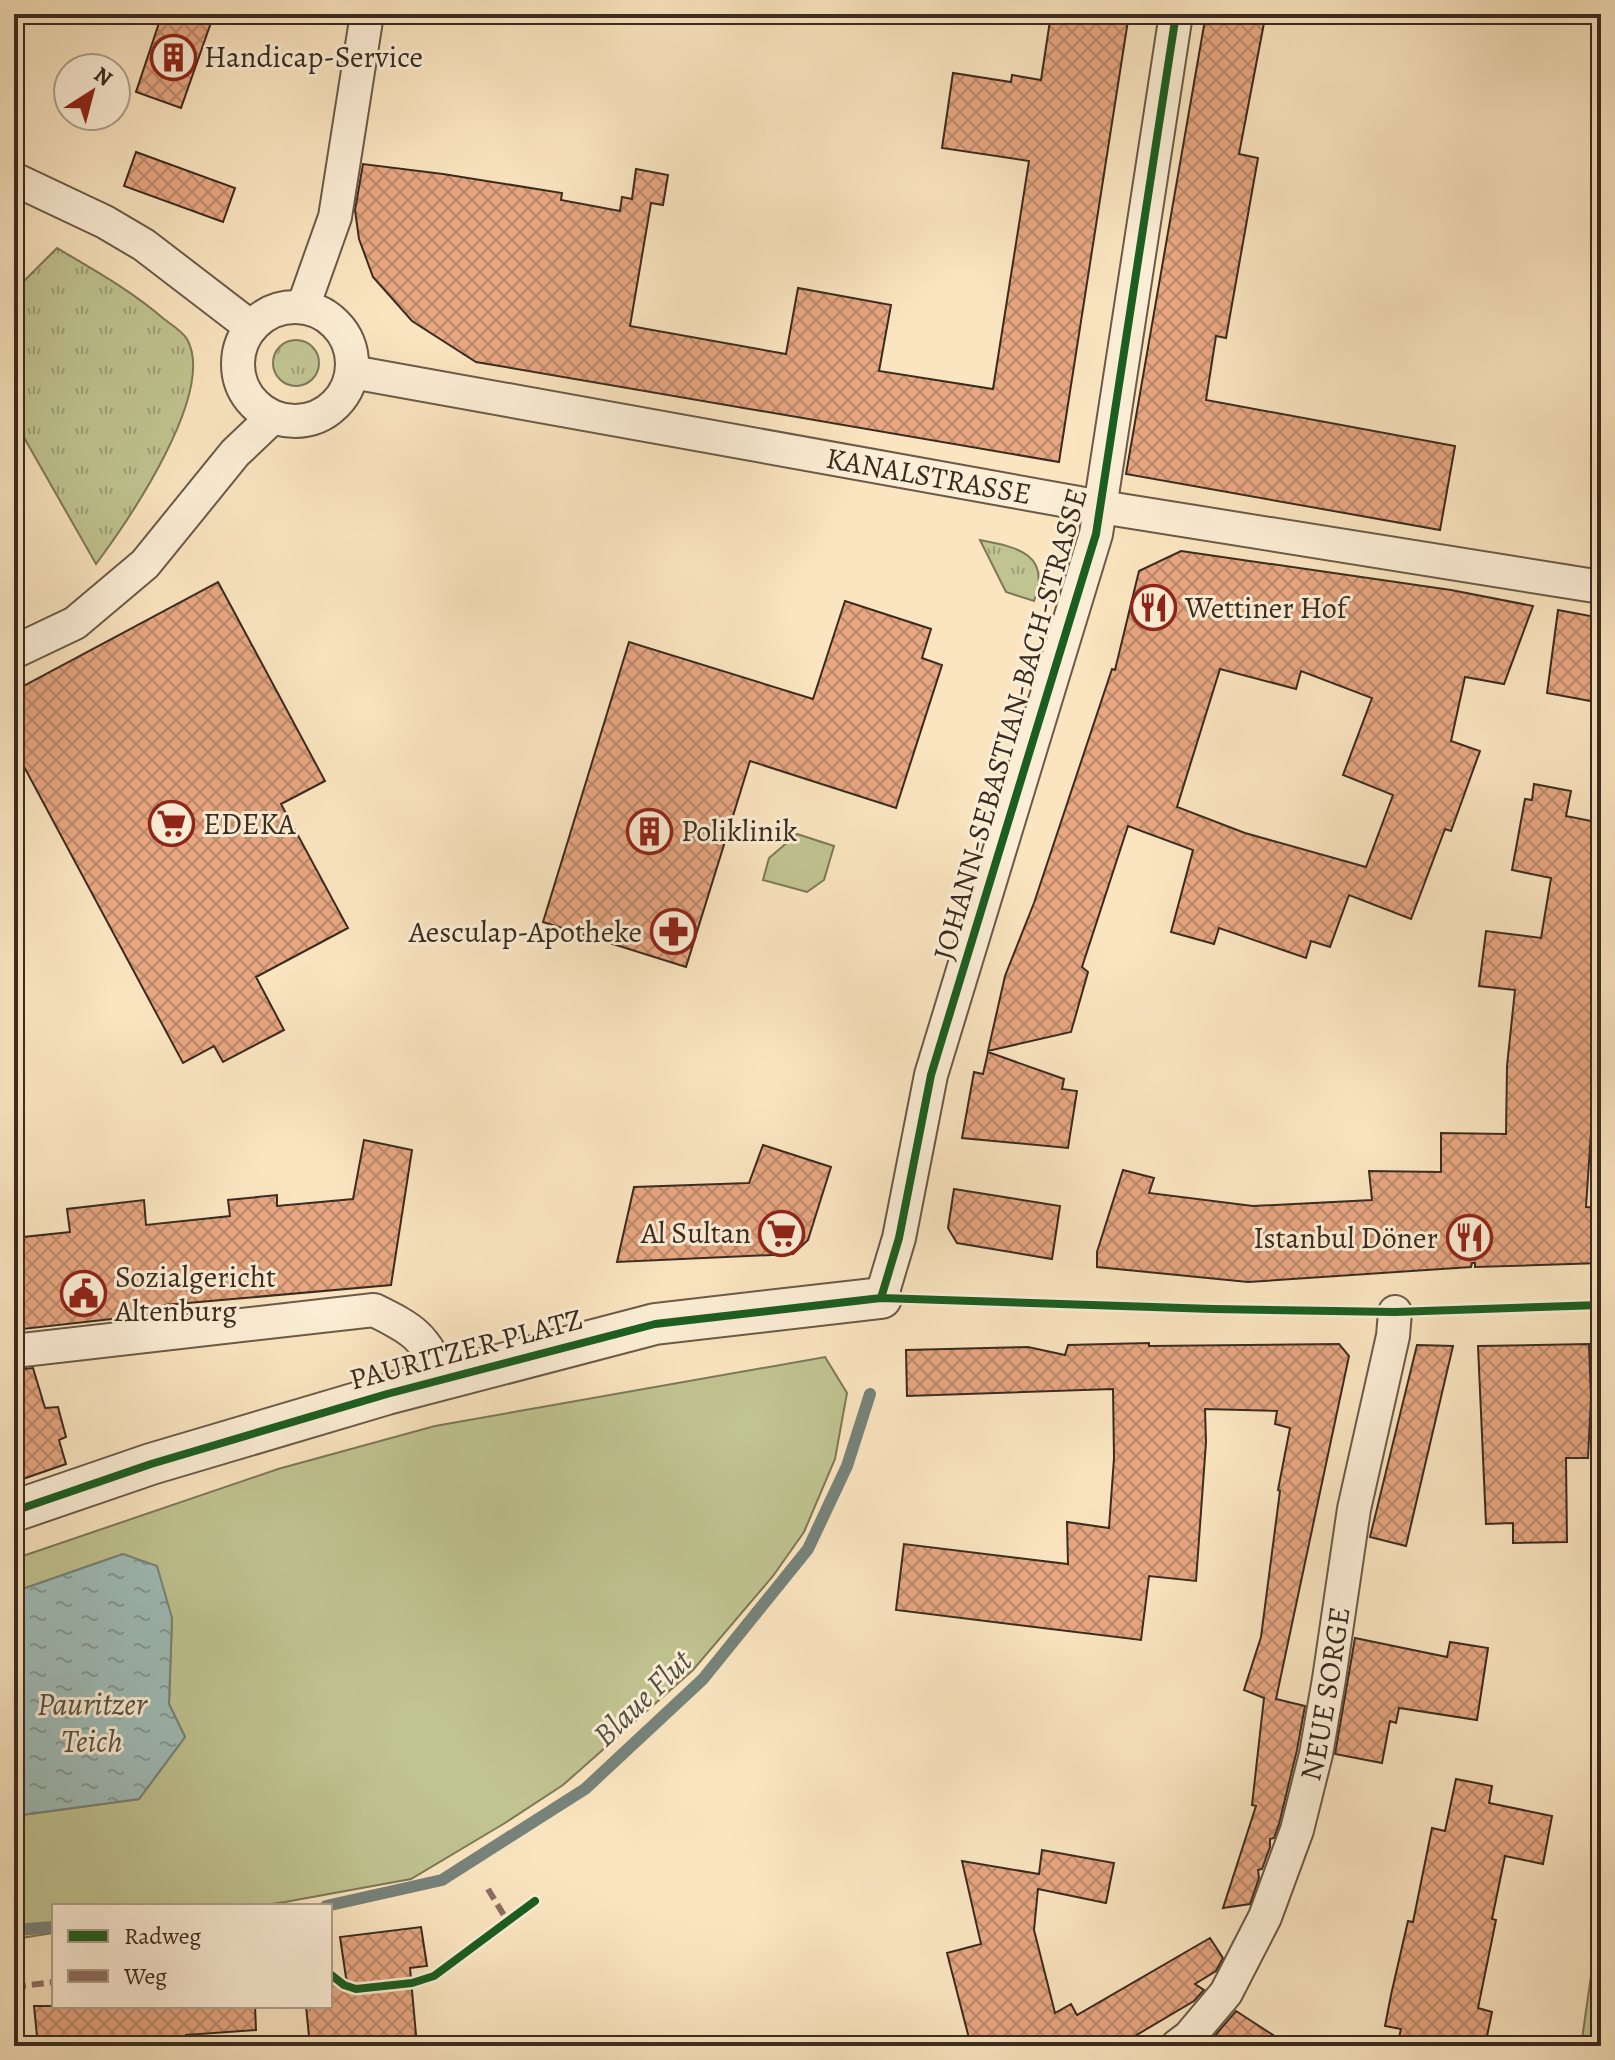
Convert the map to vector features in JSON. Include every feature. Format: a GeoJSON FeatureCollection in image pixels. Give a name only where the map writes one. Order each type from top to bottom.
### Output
{"type":"FeatureCollection","features":[{"type":"Feature","properties":{"kind":"street"},"geometry":{"type":"LineString","coordinates":[[303,307],[335,217],[367,14]]}},
{"type":"Feature","properties":{"kind":"street","name":"JOHANN-SEBASTIAN-BACH-STRASSE"},"geometry":{"type":"LineString","coordinates":[[881,1298],[899,1238],[931,1075],[1096,534],[1176,14]]}},
{"type":"Feature","properties":{"kind":"street"},"geometry":{"type":"LineString","coordinates":[[14,179],[105,222],[144,245],[251,327]]}},
{"type":"Feature","properties":{"kind":"street"},"geometry":{"type":"LineString","coordinates":[[303,307],[320,312],[335,323],[346,338],[352,355],[352,372],[347,391],[335,406],[319,417],[288,422],[257,408],[239,378],[237,360],[251,327],[266,315],[284,308],[303,307]]}},
{"type":"Feature","properties":{"kind":"street","name":"KANALSTRASSE"},"geometry":{"type":"LineString","coordinates":[[352,372],[1101,507],[1601,587]]}},
{"type":"Feature","properties":{"kind":"street"},"geometry":{"type":"LineString","coordinates":[[14,652],[75,623],[145,564],[235,453],[273,417]]}},
{"type":"Feature","properties":{"kind":"street","name":"PAURITZER PLATZ"},"geometry":{"type":"LineString","coordinates":[[14,1511],[73,1489],[260,1431],[655,1324],[881,1298]]}},
{"type":"Feature","properties":{"kind":"street","name":"PAURITZER PLATZ"},"geometry":{"type":"LineString","coordinates":[[24,1350],[374,1310],[409,1327],[430,1349],[443,1379]]}},
{"type":"Feature","properties":{"kind":"street","name":"NEUE SORGE"},"geometry":{"type":"LineString","coordinates":[[1177,2046],[1189,2037],[1226,1993],[1265,1917],[1297,1830],[1316,1754],[1354,1509],[1393,1336],[1395,1312]]}},
{"type":"Feature","properties":{"kind":"green space"},"geometry":{"type":"Polygon","coordinates":[[[57,248],[126,290],[180,331],[187,339],[193,362],[190,390],[165,455],[147,488],[96,564],[14,420],[14,291],[57,248]]]}},
{"type":"Feature","properties":{"kind":"green space"},"geometry":{"type":"Polygon","coordinates":[[[296,340],[312,347],[319,363],[312,379],[296,386],[280,379],[273,363],[280,347],[296,340]]]}},
{"type":"Feature","properties":{"kind":"green space"},"geometry":{"type":"Polygon","coordinates":[[[980,540],[1018,550],[1035,563],[1038,585],[1034,601],[1006,592],[980,540]]]}},
{"type":"Feature","properties":{"kind":"green space"},"geometry":{"type":"Polygon","coordinates":[[[797,834],[834,846],[824,880],[807,892],[763,880],[769,858],[797,834]]]}},
{"type":"Feature","properties":{"kind":"green space"},"geometry":{"type":"Polygon","coordinates":[[[825,1357],[847,1393],[835,1459],[804,1532],[773,1576],[693,1670],[563,1785],[411,1879],[272,1904],[52,1904],[52,1933],[14,1939],[14,1816],[139,1799],[185,1737],[169,1704],[172,1618],[123,1554],[14,1592],[14,1559],[278,1469],[435,1426],[825,1357]]]}},
{"type":"Feature","properties":{"kind":"green space"},"geometry":{"type":"Polygon","coordinates":[[[1601,1906],[1601,2046],[1581,2046],[1601,1906]]]}},
{"type":"Feature","properties":{"kind":"water","name":"Pauritzer Teich"},"geometry":{"type":"Polygon","coordinates":[[[123,1554],[157,1566],[172,1618],[169,1704],[185,1737],[139,1799],[14,1816],[14,1592],[123,1554]]]}},
{"type":"Feature","properties":{"kind":"building","name":"Handicap-Service"},"geometry":{"type":"Polygon","coordinates":[[[162,14],[214,14],[181,108],[136,92],[162,14]]]}},
{"type":"Feature","properties":{"kind":"building"},"geometry":{"type":"Polygon","coordinates":[[[1051,14],[1129,14],[1059,462],[476,362],[412,321],[373,277],[359,239],[355,210],[363,164],[562,193],[561,200],[620,211],[622,197],[632,199],[636,169],[668,175],[663,205],[651,203],[630,326],[786,354],[798,288],[891,305],[879,371],[993,389],[1029,161],[942,148],[953,73],[1011,82],[1012,75],[1041,80],[1051,14]]]}},
{"type":"Feature","properties":{"kind":"building"},"geometry":{"type":"Polygon","coordinates":[[[1206,14],[1264,23],[1239,154],[1258,158],[1226,338],[1216,336],[1206,400],[1455,446],[1440,530],[1126,474],[1206,14]]]}},
{"type":"Feature","properties":{"kind":"building"},"geometry":{"type":"Polygon","coordinates":[[[136,152],[235,188],[223,222],[124,186],[136,152]]]}},
{"type":"Feature","properties":{"kind":"building"},"geometry":{"type":"Polygon","coordinates":[[[1181,551],[1451,590],[1533,606],[1504,684],[1465,677],[1451,741],[1480,751],[1451,831],[1445,829],[1411,919],[1349,895],[1330,947],[1311,941],[1306,958],[1219,928],[1214,944],[1171,932],[1193,850],[1128,826],[1082,967],[1088,972],[1071,1032],[988,1051],[1005,976],[1034,903],[1112,669],[1115,670],[1139,571],[1181,551]],[[1220,669],[1177,807],[1245,833],[1366,867],[1393,795],[1343,775],[1372,698],[1301,671],[1296,689],[1220,669]]]}},
{"type":"Feature","properties":{"kind":"building"},"geometry":{"type":"Polygon","coordinates":[[[218,582],[325,781],[281,804],[348,928],[256,977],[284,1030],[223,1062],[214,1046],[183,1063],[14,748],[14,691],[218,582]]]}},
{"type":"Feature","properties":{"kind":"building","name":"Poliklinik"},"geometry":{"type":"Polygon","coordinates":[[[845,601],[931,629],[922,658],[942,665],[896,808],[750,761],[686,967],[543,922],[629,642],[813,699],[845,601]]]}},
{"type":"Feature","properties":{"kind":"building"},"geometry":{"type":"Polygon","coordinates":[[[1558,610],[1601,618],[1601,703],[1547,693],[1558,610]]]}},
{"type":"Feature","properties":{"kind":"building"},"geometry":{"type":"Polygon","coordinates":[[[1534,784],[1571,791],[1566,816],[1601,823],[1592,873],[1601,874],[1601,1134],[1591,1132],[1586,1207],[1601,1208],[1601,1263],[1475,1267],[1472,1263],[1471,1267],[1248,1282],[1097,1267],[1097,1252],[1123,1170],[1154,1178],[1149,1193],[1253,1206],[1372,1200],[1369,1171],[1441,1172],[1441,1133],[1506,1134],[1507,1066],[1515,990],[1479,986],[1486,931],[1541,938],[1551,878],[1512,870],[1525,799],[1532,800],[1534,784]]]}},
{"type":"Feature","properties":{"kind":"building"},"geometry":{"type":"Polygon","coordinates":[[[988,1052],[1064,1079],[1062,1089],[1077,1091],[1068,1148],[962,1138],[974,1072],[983,1074],[988,1052]]]}},
{"type":"Feature","properties":{"kind":"building"},"geometry":{"type":"Polygon","coordinates":[[[364,1140],[412,1150],[391,1285],[165,1305],[165,1313],[14,1330],[14,1238],[70,1232],[67,1209],[144,1200],[146,1225],[230,1216],[228,1200],[277,1195],[277,1206],[353,1199],[364,1140]]]}},
{"type":"Feature","properties":{"kind":"building"},"geometry":{"type":"Polygon","coordinates":[[[763,1145],[831,1167],[808,1240],[793,1254],[617,1262],[634,1187],[749,1183],[763,1145]]]}},
{"type":"Feature","properties":{"kind":"building"},"geometry":{"type":"Polygon","coordinates":[[[954,1189],[1060,1206],[1052,1259],[957,1243],[948,1228],[954,1189]]]}},
{"type":"Feature","properties":{"kind":"building"},"geometry":{"type":"Polygon","coordinates":[[[1149,1343],[1149,1346],[1339,1344],[1349,1356],[1276,1699],[1305,1706],[1279,1824],[1274,1838],[1270,1839],[1262,1869],[1258,1870],[1259,1878],[1250,1904],[1223,1908],[1256,1806],[1252,1805],[1264,1698],[1244,1690],[1261,1637],[1278,1490],[1290,1428],[1275,1424],[1277,1411],[1205,1409],[1206,1442],[1196,1581],[1149,1576],[1141,1640],[896,1610],[904,1544],[1068,1564],[1067,1522],[1109,1528],[1114,1458],[1113,1389],[907,1396],[906,1350],[1028,1347],[1065,1355],[1068,1345],[1149,1343]]]}},
{"type":"Feature","properties":{"kind":"building"},"geometry":{"type":"Polygon","coordinates":[[[1589,1344],[1591,1398],[1588,1458],[1566,1458],[1567,1542],[1513,1543],[1513,1523],[1486,1524],[1478,1346],[1589,1344]]]}},
{"type":"Feature","properties":{"kind":"building"},"geometry":{"type":"Polygon","coordinates":[[[1417,1345],[1453,1346],[1406,1546],[1370,1537],[1417,1345]]]}},
{"type":"Feature","properties":{"kind":"building"},"geometry":{"type":"Polygon","coordinates":[[[33,1368],[45,1408],[58,1407],[66,1437],[59,1440],[66,1464],[14,1482],[14,1370],[33,1368]]]}},
{"type":"Feature","properties":{"kind":"building"},"geometry":{"type":"Polygon","coordinates":[[[1355,1638],[1447,1657],[1450,1642],[1488,1648],[1477,1720],[1399,1708],[1396,1723],[1390,1721],[1382,1763],[1335,1754],[1355,1638]]]}},
{"type":"Feature","properties":{"kind":"building"},"geometry":{"type":"Polygon","coordinates":[[[1456,1779],[1492,1786],[1489,1803],[1552,1816],[1543,1864],[1505,1856],[1478,2008],[1492,2012],[1485,2046],[1397,2046],[1401,2029],[1385,2026],[1391,1995],[1408,1921],[1413,1922],[1432,1828],[1445,1831],[1456,1779]]]}},
{"type":"Feature","properties":{"kind":"building"},"geometry":{"type":"Polygon","coordinates":[[[1042,1850],[1114,1863],[1106,1903],[1038,1889],[1034,1930],[1055,2013],[1071,2004],[1077,2015],[1210,1938],[1223,1958],[1216,1971],[1195,1984],[1204,1990],[1194,2001],[1118,2046],[971,2046],[947,1953],[981,1944],[962,1861],[1039,1874],[1042,1850]]]}},
{"type":"Feature","properties":{"kind":"building"},"geometry":{"type":"Polygon","coordinates":[[[421,1927],[427,1966],[410,1968],[417,2046],[310,2046],[306,2008],[332,2008],[332,1982],[348,1991],[340,1937],[421,1927]]]}},
{"type":"Feature","properties":{"kind":"building"},"geometry":{"type":"Polygon","coordinates":[[[34,2006],[255,2008],[256,2030],[186,2035],[187,2046],[38,2046],[34,2006]]]}},
{"type":"Feature","properties":{"kind":"building"},"geometry":{"type":"Polygon","coordinates":[[[1236,2011],[1290,2046],[1206,2046],[1236,2011]]]}},
{"type":"Feature","properties":{"kind":"waterway","name":"Blaue Flut"},"geometry":{"type":"LineString","coordinates":[[332,1905],[442,1880],[585,1789],[703,1679],[808,1549],[847,1466],[870,1394]]}},
{"type":"Feature","properties":{"kind":"waterway","name":"Blaue Flut"},"geometry":{"type":"LineString","coordinates":[[14,1930],[52,1927]]}},
{"type":"Feature","properties":{"kind":"marked path"},"geometry":{"type":"LineString","coordinates":[[488,1889],[508,1922]]}},
{"type":"Feature","properties":{"kind":"marked path"},"geometry":{"type":"LineString","coordinates":[[14,1987],[52,1982]]}},
{"type":"Feature","properties":{"kind":"cycle path"},"geometry":{"type":"LineString","coordinates":[[881,1298],[899,1238],[931,1075],[1096,534],[1176,14]]}},
{"type":"Feature","properties":{"kind":"cycle path"},"geometry":{"type":"LineString","coordinates":[[14,1511],[151,1464],[387,1394],[655,1324],[881,1298],[1395,1312],[1601,1305]]}},
{"type":"Feature","properties":{"kind":"cycle path"},"geometry":{"type":"LineString","coordinates":[[332,1976],[356,1989],[412,1983],[434,1976],[535,1901]]}},
{"type":"Feature","properties":{"kind":"place","name":"Handicap-Service"},"geometry":{"type":"Point","coordinates":[173,57]}},
{"type":"Feature","properties":{"kind":"place","name":"Wettiner Hof"},"geometry":{"type":"Point","coordinates":[1154,608]}},
{"type":"Feature","properties":{"kind":"place","name":"EDEKA"},"geometry":{"type":"Point","coordinates":[172,824]}},
{"type":"Feature","properties":{"kind":"place","name":"Poliklinik"},"geometry":{"type":"Point","coordinates":[650,831]}},
{"type":"Feature","properties":{"kind":"place","name":"Aesculap-Apotheke"},"geometry":{"type":"Point","coordinates":[673,932]}},
{"type":"Feature","properties":{"kind":"place","name":"Al Sultan"},"geometry":{"type":"Point","coordinates":[782,1233]}},
{"type":"Feature","properties":{"kind":"place","name":"Istanbul Döner"},"geometry":{"type":"Point","coordinates":[1469,1238]}},
{"type":"Feature","properties":{"kind":"place","name":"Sozialgericht Altenburg"},"geometry":{"type":"Point","coordinates":[84,1294]}}]}
